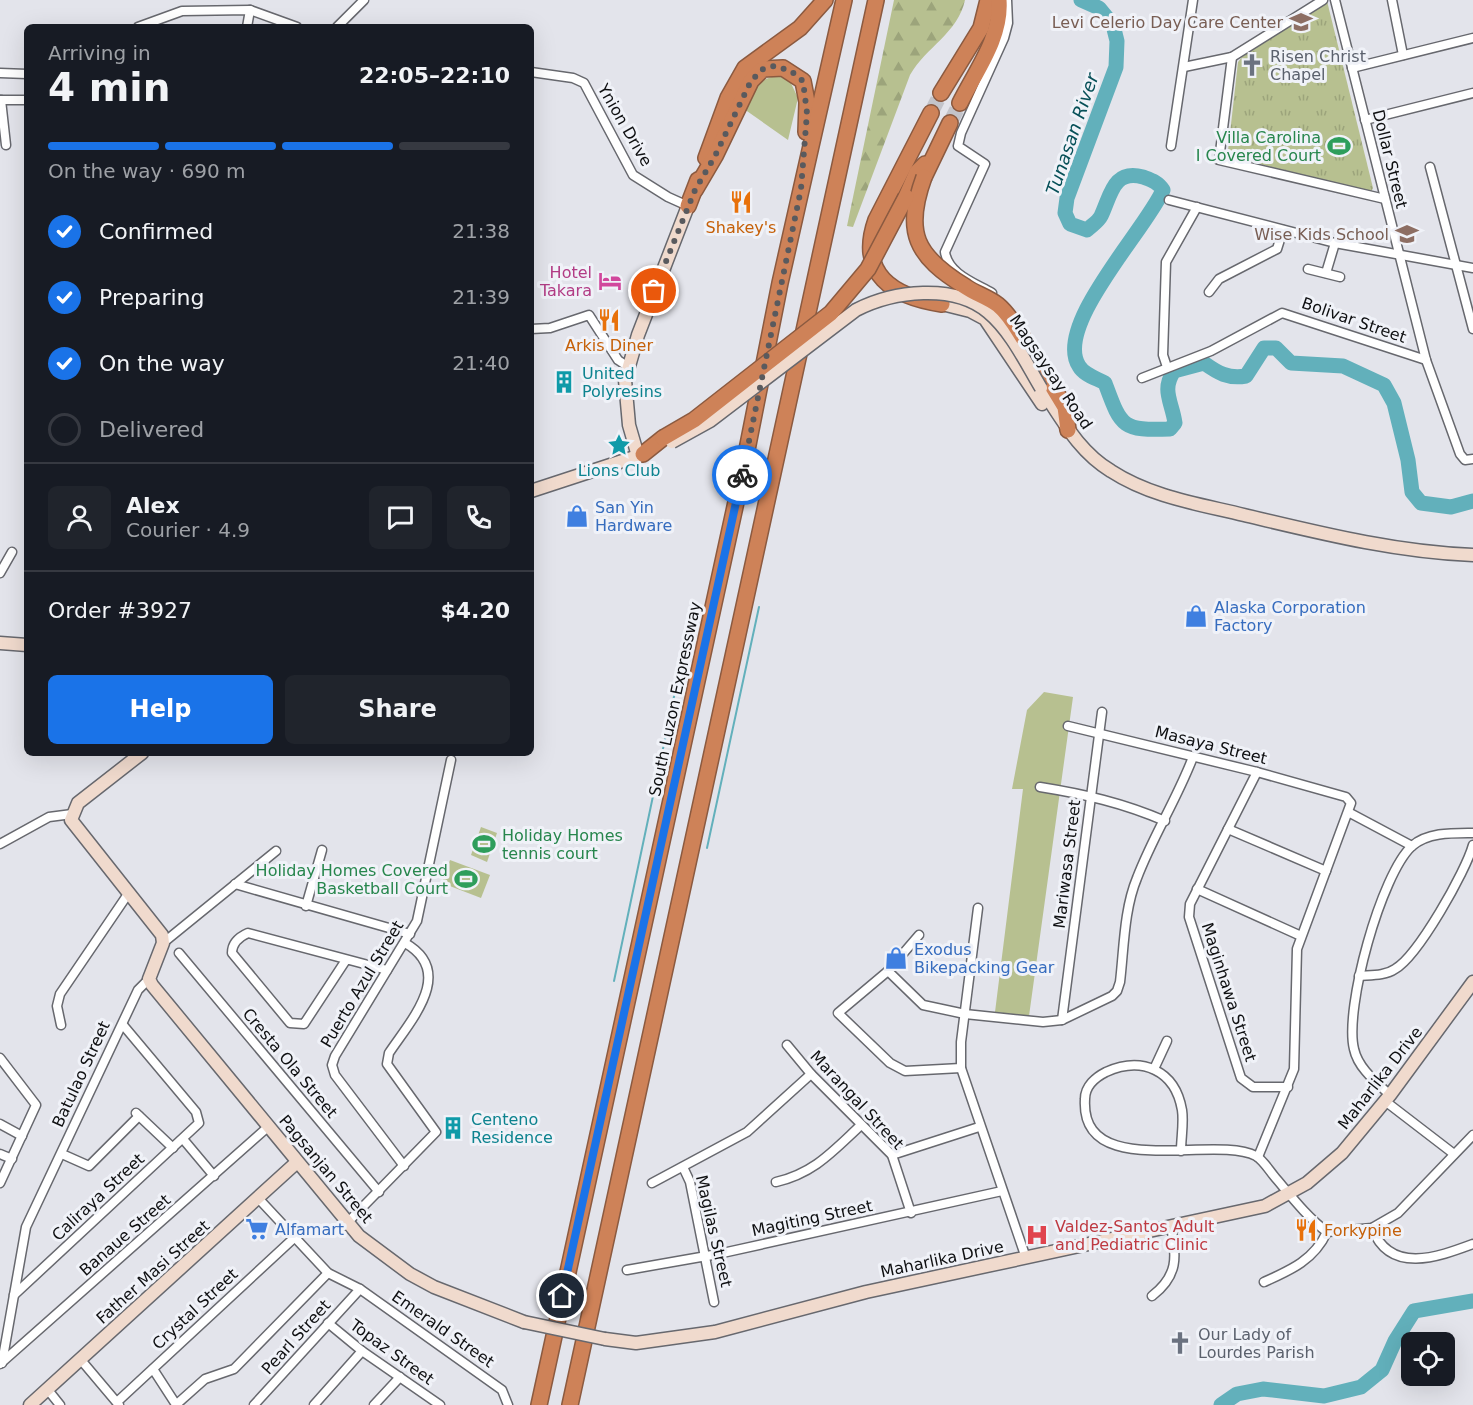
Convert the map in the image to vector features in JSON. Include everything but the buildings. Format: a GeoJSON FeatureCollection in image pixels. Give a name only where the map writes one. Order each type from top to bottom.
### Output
{"type":"FeatureCollection","features":[{"type":"Feature","properties":{"kind":"highway"},"geometry":{"type":"LineString","coordinates":[[688,206],[715,130],[745,68],[800,28],[825,0]]}},
{"type":"Feature","properties":{"kind":"highway","name":"South Luzon Expressway"},"geometry":{"type":"LineString","coordinates":[[538,1405],[844,0]]}},
{"type":"Feature","properties":{"kind":"highway"},"geometry":{"type":"LineString","coordinates":[[570,1405],[876,0]]}},
{"type":"Feature","properties":{"kind":"highway"},"geometry":{"type":"LineString","coordinates":[[861,73],[885,0]]}},
{"type":"Feature","properties":{"kind":"highway"},"geometry":{"type":"LineString","coordinates":[[941,93],[981,28],[988,0]]}},
{"type":"Feature","properties":{"kind":"highway"},"geometry":{"type":"LineString","coordinates":[[960,103],[999,22],[999,0]]}},
{"type":"Feature","properties":{"kind":"highway"},"geometry":{"type":"LineString","coordinates":[[695,190],[715,156],[751,81],[763,69],[774,66],[791,71],[803,81],[805,88],[807,113],[801,189]]}},
{"type":"Feature","properties":{"kind":"highway"},"geometry":{"type":"LineString","coordinates":[[931,113],[876,220],[871,237],[877,271],[891,288],[919,301],[942,304]]}},
{"type":"Feature","properties":{"kind":"highway"},"geometry":{"type":"LineString","coordinates":[[950,123],[924,177],[913,219],[920,245],[929,257],[960,283],[1001,308],[1023,338],[1065,407],[1071,434]]}},
{"type":"Feature","properties":{"kind":"highway"},"geometry":{"type":"LineString","coordinates":[[641,455],[667,440],[704,413],[837,307],[868,269],[917,172],[935,154]]}},
{"type":"Feature","properties":{"kind":"street"},"geometry":{"type":"LineString","coordinates":[[340,24],[364,0]]}},
{"type":"Feature","properties":{"kind":"street"},"geometry":{"type":"LineString","coordinates":[[1007,0],[1008,23],[1004,38],[961,133],[958,146],[985,164],[947,243],[946,261],[954,270],[993,293],[1015,314],[1063,393],[1072,419],[1071,434]]}},
{"type":"Feature","properties":{"kind":"street"},"geometry":{"type":"LineString","coordinates":[[1171,146],[1193,0]]}},
{"type":"Feature","properties":{"kind":"street"},"geometry":{"type":"LineString","coordinates":[[1184,67],[1232,57],[1323,0]]}},
{"type":"Feature","properties":{"kind":"street","name":"Dollar Street"},"geometry":{"type":"LineString","coordinates":[[1335,0],[1397,254],[1426,360],[1460,454],[1469,460]]}},
{"type":"Feature","properties":{"kind":"street"},"geometry":{"type":"LineString","coordinates":[[1396,1],[1403,55]]}},
{"type":"Feature","properties":{"kind":"street"},"geometry":{"type":"LineString","coordinates":[[146,24],[182,11],[250,10],[289,24]]}},
{"type":"Feature","properties":{"kind":"street"},"geometry":{"type":"LineString","coordinates":[[248,24],[250,10]]}},
{"type":"Feature","properties":{"kind":"street"},"geometry":{"type":"LineString","coordinates":[[1352,68],[1473,38]]}},
{"type":"Feature","properties":{"kind":"street"},"geometry":{"type":"LineString","coordinates":[[1232,57],[1219,160],[1385,199]]}},
{"type":"Feature","properties":{"kind":"street","name":"Ynion Drive"},"geometry":{"type":"LineString","coordinates":[[534,72],[573,78],[584,83],[633,175],[668,197],[688,206]]}},
{"type":"Feature","properties":{"kind":"street"},"geometry":{"type":"LineString","coordinates":[[0,74],[24,74]]}},
{"type":"Feature","properties":{"kind":"street"},"geometry":{"type":"LineString","coordinates":[[1365,120],[1473,93]]}},
{"type":"Feature","properties":{"kind":"street"},"geometry":{"type":"LineString","coordinates":[[6,145],[0,100],[24,100]]}},
{"type":"Feature","properties":{"kind":"street"},"geometry":{"type":"LineString","coordinates":[[1430,167],[1473,329]]}},
{"type":"Feature","properties":{"kind":"street"},"geometry":{"type":"LineString","coordinates":[[1169,200],[1335,243],[1473,268]]}},
{"type":"Feature","properties":{"kind":"street"},"geometry":{"type":"LineString","coordinates":[[534,490],[641,455],[624,398],[627,366],[688,206]]}},
{"type":"Feature","properties":{"kind":"street"},"geometry":{"type":"LineString","coordinates":[[1167,367],[1163,355],[1166,262],[1197,207]]}},
{"type":"Feature","properties":{"kind":"street"},"geometry":{"type":"LineString","coordinates":[[1209,292],[1220,279],[1277,249],[1283,230]]}},
{"type":"Feature","properties":{"kind":"street"},"geometry":{"type":"LineString","coordinates":[[1326,273],[1335,243]]}},
{"type":"Feature","properties":{"kind":"street"},"geometry":{"type":"LineString","coordinates":[[1308,269],[1340,277]]}},
{"type":"Feature","properties":{"kind":"street"},"geometry":{"type":"LineString","coordinates":[[954,270],[942,304],[970,311],[985,319],[1051,416],[1071,434]]}},
{"type":"Feature","properties":{"kind":"street","name":"Magsaysay Road"},"geometry":{"type":"LineString","coordinates":[[667,440],[710,421],[856,310],[877,300],[898,296],[955,297],[984,309],[1001,325],[1071,434],[1111,471],[1143,488],[1173,498],[1364,543],[1473,555]]}},
{"type":"Feature","properties":{"kind":"street","name":"Bolivar Street"},"geometry":{"type":"LineString","coordinates":[[1142,378],[1211,351],[1282,313],[1426,360]]}},
{"type":"Feature","properties":{"kind":"street"},"geometry":{"type":"LineString","coordinates":[[534,329],[550,328],[589,315],[618,360],[627,366]]}},
{"type":"Feature","properties":{"kind":"street"},"geometry":{"type":"LineString","coordinates":[[0,573],[12,552]]}},
{"type":"Feature","properties":{"kind":"street"},"geometry":{"type":"LineString","coordinates":[[0,644],[24,645]]}},
{"type":"Feature","properties":{"kind":"street","name":"Mariwasa Street"},"geometry":{"type":"LineString","coordinates":[[1062,1020],[1102,712]]}},
{"type":"Feature","properties":{"kind":"street","name":"Masaya Street"},"geometry":{"type":"LineString","coordinates":[[1068,726],[1257,772],[1346,797],[1352,803],[1350,813]]}},
{"type":"Feature","properties":{"kind":"street"},"geometry":{"type":"LineString","coordinates":[[138,756],[78,803],[72,814],[73,825],[159,930],[163,944]]}},
{"type":"Feature","properties":{"kind":"street"},"geometry":{"type":"LineString","coordinates":[[888,971],[923,1005],[965,1014],[1043,1022],[1062,1020],[1117,991],[1131,895],[1137,876],[1165,821],[1193,757]]}},
{"type":"Feature","properties":{"kind":"street","name":"Puerto Azul Street"},"geometry":{"type":"LineString","coordinates":[[404,1166],[332,1071],[335,1056],[417,921],[451,760]]}},
{"type":"Feature","properties":{"kind":"street","name":"Maginhawa Street"},"geometry":{"type":"LineString","coordinates":[[1257,772],[1190,904],[1190,925],[1241,1078],[1253,1087],[1288,1087]]}},
{"type":"Feature","properties":{"kind":"street"},"geometry":{"type":"LineString","coordinates":[[1040,787],[1091,795],[1131,806],[1165,821]]}},
{"type":"Feature","properties":{"kind":"street"},"geometry":{"type":"LineString","coordinates":[[1258,1157],[1288,1087],[1295,1062],[1295,962],[1301,936],[1350,813],[1412,846]]}},
{"type":"Feature","properties":{"kind":"street"},"geometry":{"type":"LineString","coordinates":[[0,844],[49,817],[72,814]]}},
{"type":"Feature","properties":{"kind":"street"},"geometry":{"type":"LineString","coordinates":[[1228,828],[1326,871]]}},
{"type":"Feature","properties":{"kind":"street"},"geometry":{"type":"LineString","coordinates":[[1454,1154],[1387,1098],[1368,1075],[1354,1049],[1352,1028],[1359,976],[1386,887],[1397,864],[1412,846],[1445,833],[1473,833]]}},
{"type":"Feature","properties":{"kind":"street"},"geometry":{"type":"LineString","coordinates":[[1359,976],[1391,972],[1404,962],[1451,891],[1473,845]]}},
{"type":"Feature","properties":{"kind":"street"},"geometry":{"type":"LineString","coordinates":[[306,906],[322,849]]}},
{"type":"Feature","properties":{"kind":"street","name":"Batulao Street"},"geometry":{"type":"LineString","coordinates":[[1,1364],[26,1227],[138,990],[149,979],[163,944],[276,850]]}},
{"type":"Feature","properties":{"kind":"street"},"geometry":{"type":"LineString","coordinates":[[235,884],[410,934]]}},
{"type":"Feature","properties":{"kind":"street"},"geometry":{"type":"LineString","coordinates":[[1197,890],[1301,936]]}},
{"type":"Feature","properties":{"kind":"street"},"geometry":{"type":"LineString","coordinates":[[61,1024],[57,1006],[60,994],[128,894]]}},
{"type":"Feature","properties":{"kind":"street"},"geometry":{"type":"LineString","coordinates":[[978,908],[961,1042],[961,1068],[979,1127],[1026,1258]]}},
{"type":"Feature","properties":{"kind":"street"},"geometry":{"type":"LineString","coordinates":[[346,960],[304,1024],[297,1026],[290,1023],[232,953],[232,949],[234,944],[248,933],[387,970]]}},
{"type":"Feature","properties":{"kind":"street"},"geometry":{"type":"LineString","coordinates":[[919,934],[888,971],[838,1013],[890,1063],[905,1071],[961,1068]]}},
{"type":"Feature","properties":{"kind":"street"},"geometry":{"type":"LineString","coordinates":[[347,1223],[436,1131],[387,1064],[389,1053],[424,1000],[428,987],[425,960],[419,951],[405,943]]}},
{"type":"Feature","properties":{"kind":"street","name":"Cresta Ola Street"},"geometry":{"type":"LineString","coordinates":[[179,953],[379,1192]]}},
{"type":"Feature","properties":{"kind":"street","name":"Pagsanjan Street"},"geometry":{"type":"LineString","coordinates":[[149,979],[269,1126],[296,1163],[347,1223],[375,1250],[410,1274],[457,1298],[524,1322],[605,1339]]}},
{"type":"Feature","properties":{"kind":"street","name":"Maharlika Drive"},"geometry":{"type":"LineString","coordinates":[[605,1339],[636,1343],[715,1332],[866,1292],[1265,1206],[1289,1194],[1326,1169],[1342,1153],[1387,1098],[1473,983]]}},
{"type":"Feature","properties":{"kind":"street","name":"Caliraya Street"},"geometry":{"type":"LineString","coordinates":[[14,1296],[196,1127],[199,1119],[123,1024]]}},
{"type":"Feature","properties":{"kind":"street"},"geometry":{"type":"LineString","coordinates":[[1154,1069],[1167,1041]]}},
{"type":"Feature","properties":{"kind":"street","name":"Marangal Street"},"geometry":{"type":"LineString","coordinates":[[787,1045],[810,1074],[860,1126],[892,1155],[911,1213]]}},
{"type":"Feature","properties":{"kind":"street"},"geometry":{"type":"LineString","coordinates":[[0,1058],[36,1104],[0,1183]]}},
{"type":"Feature","properties":{"kind":"street"},"geometry":{"type":"LineString","coordinates":[[1181,1151],[1182,1112],[1178,1094],[1169,1081],[1154,1069],[1142,1065],[1118,1067],[1100,1075],[1091,1083],[1085,1096],[1085,1110],[1089,1123],[1099,1134],[1114,1144],[1129,1150],[1181,1151],[1217,1148],[1239,1150],[1258,1157],[1311,1220],[1328,1233],[1372,1228],[1407,1207],[1473,1135]]}},
{"type":"Feature","properties":{"kind":"street"},"geometry":{"type":"LineString","coordinates":[[652,1183],[747,1132],[810,1074]]}},
{"type":"Feature","properties":{"kind":"street"},"geometry":{"type":"LineString","coordinates":[[62,1154],[89,1166],[137,1114],[173,1148]]}},
{"type":"Feature","properties":{"kind":"street"},"geometry":{"type":"LineString","coordinates":[[0,1124],[22,1136]]}},
{"type":"Feature","properties":{"kind":"street","name":"Banaue Street"},"geometry":{"type":"LineString","coordinates":[[1,1364],[269,1126]]}},
{"type":"Feature","properties":{"kind":"street"},"geometry":{"type":"LineString","coordinates":[[776,1182],[796,1177],[814,1168],[860,1126]]}},
{"type":"Feature","properties":{"kind":"street"},"geometry":{"type":"LineString","coordinates":[[892,1155],[979,1127]]}},
{"type":"Feature","properties":{"kind":"street"},"geometry":{"type":"LineString","coordinates":[[183,1139],[214,1176]]}},
{"type":"Feature","properties":{"kind":"street"},"geometry":{"type":"LineString","coordinates":[[0,1154],[12,1159]]}},
{"type":"Feature","properties":{"kind":"street","name":"Father Masi Street"},"geometry":{"type":"LineString","coordinates":[[30,1405],[296,1163]]}},
{"type":"Feature","properties":{"kind":"street","name":"Magilas Street"},"geometry":{"type":"LineString","coordinates":[[683,1167],[690,1182],[714,1302]]}},
{"type":"Feature","properties":{"kind":"street","name":"Magiting Street"},"geometry":{"type":"LineString","coordinates":[[627,1270],[911,1213],[1002,1191]]}},
{"type":"Feature","properties":{"kind":"street","name":"Emerald Street"},"geometry":{"type":"LineString","coordinates":[[258,1198],[328,1273],[360,1289],[507,1400]]}},
{"type":"Feature","properties":{"kind":"street"},"geometry":{"type":"LineString","coordinates":[[1152,1296],[1167,1284],[1173,1268],[1176,1250],[1172,1227]]}},
{"type":"Feature","properties":{"kind":"street"},"geometry":{"type":"LineString","coordinates":[[1372,1228],[1377,1241],[1387,1251],[1400,1257],[1416,1260],[1442,1256],[1473,1244]]}},
{"type":"Feature","properties":{"kind":"street"},"geometry":{"type":"LineString","coordinates":[[1264,1282],[1300,1266],[1317,1250],[1328,1233]]}},
{"type":"Feature","properties":{"kind":"street","name":"Crystal Street"},"geometry":{"type":"LineString","coordinates":[[118,1404],[294,1238]]}},
{"type":"Feature","properties":{"kind":"street"},"geometry":{"type":"LineString","coordinates":[[153,1369],[175,1403],[178,1403],[205,1379],[234,1369],[328,1273]]}},
{"type":"Feature","properties":{"kind":"street","name":"Pearl Street"},"geometry":{"type":"LineString","coordinates":[[254,1405],[360,1289]]}},
{"type":"Feature","properties":{"kind":"street","name":"Topaz Street"},"geometry":{"type":"LineString","coordinates":[[328,1323],[362,1351],[440,1405]]}},
{"type":"Feature","properties":{"kind":"street"},"geometry":{"type":"LineString","coordinates":[[314,1405],[362,1351]]}},
{"type":"Feature","properties":{"kind":"street"},"geometry":{"type":"LineString","coordinates":[[81,1360],[118,1404]]}},
{"type":"Feature","properties":{"kind":"street"},"geometry":{"type":"LineString","coordinates":[[374,1405],[400,1377]]}},
{"type":"Feature","properties":{"kind":"street"},"geometry":{"type":"LineString","coordinates":[[48,1390],[60,1405]]}},
{"type":"Feature","properties":{"kind":"green space"},"geometry":{"type":"Polygon","coordinates":[[[894,0],[965,0],[956,22],[924,56],[910,75],[853,227],[847,226],[894,0]]]}},
{"type":"Feature","properties":{"kind":"green space"},"geometry":{"type":"Polygon","coordinates":[[[1327,1],[1373,188],[1371,192],[1235,158],[1228,151],[1238,62],[1242,57],[1327,1]]]}},
{"type":"Feature","properties":{"kind":"green space"},"geometry":{"type":"Polygon","coordinates":[[[780,75],[789,79],[798,98],[788,140],[744,109],[750,96],[761,82],[780,75]]]}},
{"type":"Feature","properties":{"kind":"green space"},"geometry":{"type":"Polygon","coordinates":[[[1044,692],[1073,697],[1029,1016],[995,1012],[1023,789],[1012,789],[1027,710],[1044,692]]]}},
{"type":"Feature","properties":{"kind":"green space","name":"Holiday Homes tennis court"},"geometry":{"type":"Polygon","coordinates":[[[481,827],[497,833],[487,862],[471,855],[481,827]]]}},
{"type":"Feature","properties":{"kind":"green space","name":"Holiday Homes Covered Basketball Court"},"geometry":{"type":"Polygon","coordinates":[[[450,860],[490,875],[481,898],[442,883],[450,860]]]}},
{"type":"Feature","properties":{"kind":"waterway","name":"Tunasan River"},"geometry":{"type":"LineString","coordinates":[[1081,0],[1099,8],[1113,25],[1117,41],[1116,67],[1067,198],[1065,213],[1070,224],[1087,230],[1100,218],[1119,180],[1125,177],[1143,177],[1157,183],[1163,190],[1154,207],[1105,277],[1079,327],[1074,349],[1081,369],[1105,383],[1115,409],[1125,423],[1141,429],[1170,429],[1175,423],[1168,384],[1174,371],[1204,363],[1224,374],[1234,377],[1246,376],[1264,348],[1276,348],[1291,363],[1343,366],[1384,385],[1394,403],[1408,460],[1412,492],[1421,503],[1451,507],[1473,501]]}},
{"type":"Feature","properties":{"kind":"waterway"},"geometry":{"type":"LineString","coordinates":[[707,848],[759,607]]}},
{"type":"Feature","properties":{"kind":"waterway"},"geometry":{"type":"LineString","coordinates":[[614,981],[691,616]]}},
{"type":"Feature","properties":{"kind":"waterway"},"geometry":{"type":"LineString","coordinates":[[1221,1405],[1237,1394],[1263,1389],[1324,1396],[1361,1387],[1382,1370],[1395,1341],[1414,1311],[1473,1301]]}},
{"type":"Feature","properties":{"kind":"tunnel"},"geometry":{"type":"LineString","coordinates":[[931,113],[941,93]]}},
{"type":"Feature","properties":{"kind":"tunnel"},"geometry":{"type":"LineString","coordinates":[[950,123],[960,103]]}},
{"type":"Feature","properties":{"kind":"way so far"},"geometry":{"type":"LineString","coordinates":[[654,291],[695,190],[715,156],[751,81],[763,69],[774,66],[791,71],[803,81],[807,102],[801,189],[742,475]]}},
{"type":"Feature","properties":{"kind":"place","name":"Levi Celerio Day Care Center"},"geometry":{"type":"Point","coordinates":[1301,22]}},
{"type":"Feature","properties":{"kind":"place","name":"Risen Christ Chapel"},"geometry":{"type":"Point","coordinates":[1252,65]}},
{"type":"Feature","properties":{"kind":"place","name":"Villa Carolina I Covered Court"},"geometry":{"type":"Point","coordinates":[1339,146]}},
{"type":"Feature","properties":{"kind":"place","name":"Shakey's"},"geometry":{"type":"Point","coordinates":[741,202]}},
{"type":"Feature","properties":{"kind":"place","name":"Wise Kids School"},"geometry":{"type":"Point","coordinates":[1407,234]}},
{"type":"Feature","properties":{"kind":"place","name":"Hotel Takara"},"geometry":{"type":"Point","coordinates":[610,281]}},
{"type":"Feature","properties":{"kind":"place","name":"Arkis Diner"},"geometry":{"type":"Point","coordinates":[609,320]}},
{"type":"Feature","properties":{"kind":"place","name":"United Polyresins"},"geometry":{"type":"Point","coordinates":[564,382]}},
{"type":"Feature","properties":{"kind":"place","name":"Lions Club"},"geometry":{"type":"Point","coordinates":[619,445]}},
{"type":"Feature","properties":{"kind":"place","name":"San Yin Hardware"},"geometry":{"type":"Point","coordinates":[577,516]}},
{"type":"Feature","properties":{"kind":"place","name":"Alaska Corporation Factory"},"geometry":{"type":"Point","coordinates":[1196,616]}},
{"type":"Feature","properties":{"kind":"place","name":"Holiday Homes tennis court"},"geometry":{"type":"Point","coordinates":[484,844]}},
{"type":"Feature","properties":{"kind":"place","name":"Holiday Homes Covered Basketball Court"},"geometry":{"type":"Point","coordinates":[466,879]}},
{"type":"Feature","properties":{"kind":"place","name":"Exodus Bikepacking Gear"},"geometry":{"type":"Point","coordinates":[896,958]}},
{"type":"Feature","properties":{"kind":"place","name":"Centeno Residence"},"geometry":{"type":"Point","coordinates":[453,1128]}},
{"type":"Feature","properties":{"kind":"place","name":"Alfamart"},"geometry":{"type":"Point","coordinates":[257,1229]}},
{"type":"Feature","properties":{"kind":"place","name":"Forkypine"},"geometry":{"type":"Point","coordinates":[1306,1230]}},
{"type":"Feature","properties":{"kind":"place","name":"Valdez-Santos Adult and Pediatric Clinic"},"geometry":{"type":"Point","coordinates":[1037,1235]}},
{"type":"Feature","properties":{"kind":"place","name":"Our Lady of Lourdes Parish"},"geometry":{"type":"Point","coordinates":[1180,1343]}},
{"type":"Feature","properties":{"kind":"route"},"geometry":{"type":"LineString","coordinates":[[562,1296],[742,475]]}}]}
